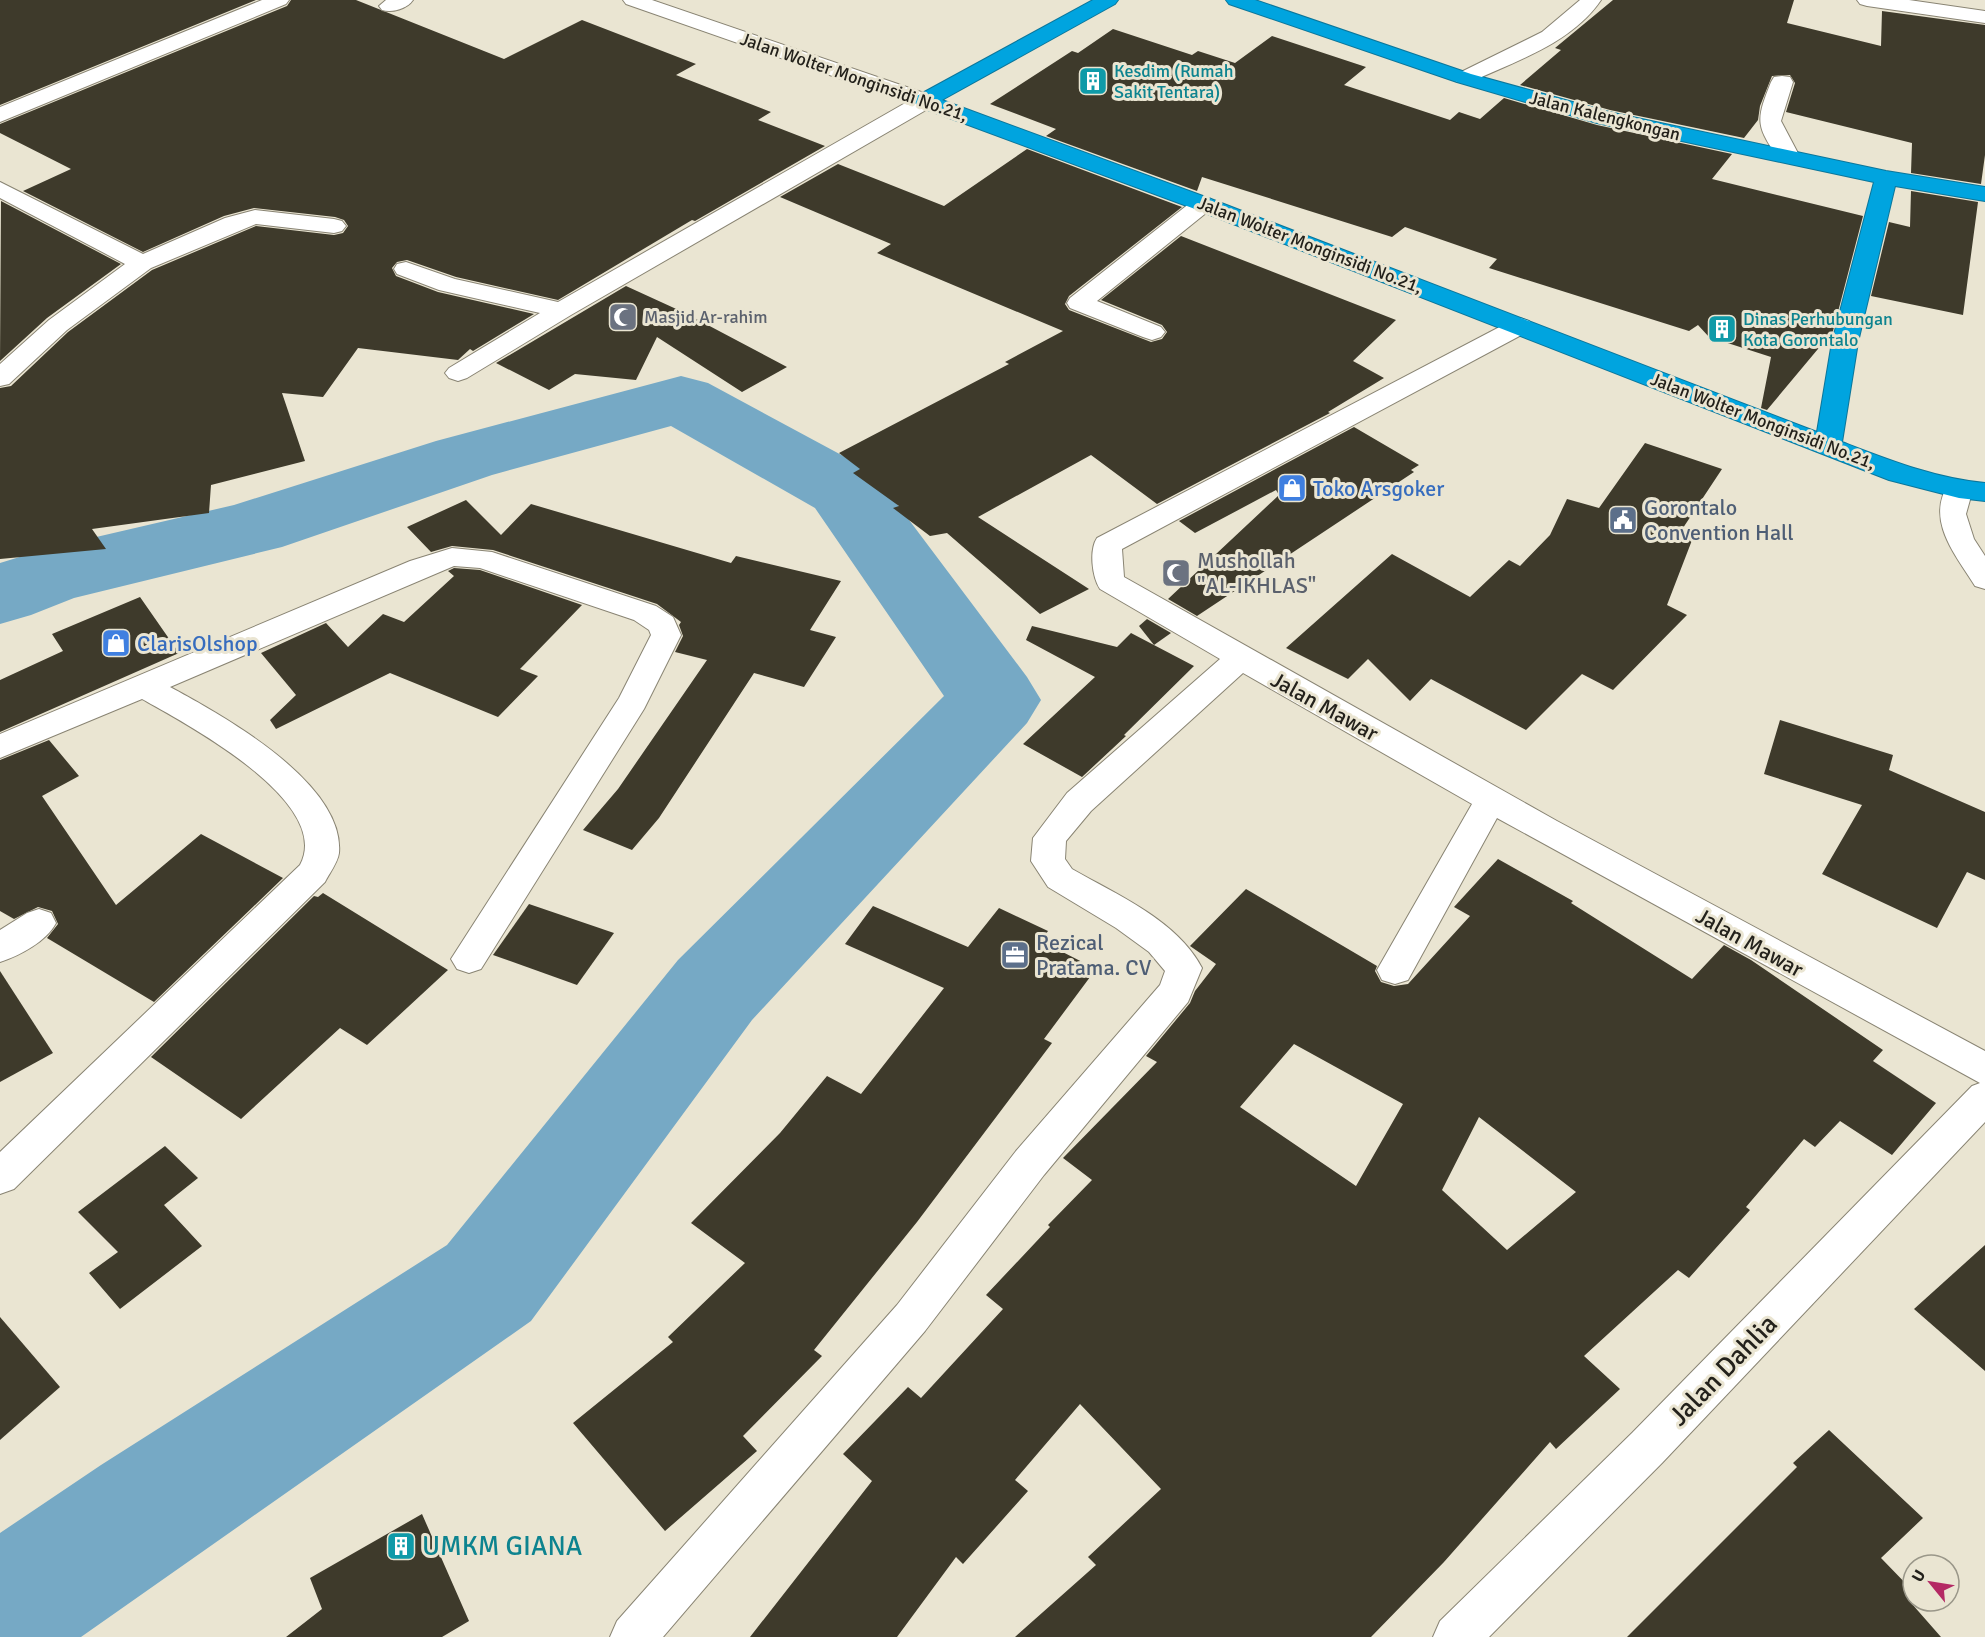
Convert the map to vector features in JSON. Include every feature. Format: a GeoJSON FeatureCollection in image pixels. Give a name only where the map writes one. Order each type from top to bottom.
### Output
{"type":"FeatureCollection","features":[{"type":"Feature","properties":{"kind":"highway"},"geometry":{"type":"LineString","coordinates":[[925,102],[1108,0]]}},
{"type":"Feature","properties":{"kind":"highway","name":"Jalan Kalengkongan"},"geometry":{"type":"LineString","coordinates":[[1236,0],[1464,78],[1605,118],[1886,178],[1985,194]]}},
{"type":"Feature","properties":{"kind":"highway","name":"Jalan Wolter Monginsidi No.21,"},"geometry":{"type":"LineString","coordinates":[[925,102],[1203,204],[1899,474],[1972,490]]}},
{"type":"Feature","properties":{"kind":"highway"},"geometry":{"type":"LineString","coordinates":[[1828,445],[1845,342],[1886,178]]}},
{"type":"Feature","properties":{"kind":"street"},"geometry":{"type":"LineString","coordinates":[[0,115],[279,0]]}},
{"type":"Feature","properties":{"kind":"street","name":"Jalan Wolter Monginsidi No.21,"},"geometry":{"type":"LineString","coordinates":[[633,0],[925,102]]}},
{"type":"Feature","properties":{"kind":"street"},"geometry":{"type":"LineString","coordinates":[[1464,78],[1554,33],[1580,14],[1591,0]]}},
{"type":"Feature","properties":{"kind":"street"},"geometry":{"type":"LineString","coordinates":[[1867,0],[1985,17]]}},
{"type":"Feature","properties":{"kind":"street"},"geometry":{"type":"LineString","coordinates":[[1782,82],[1768,118],[1770,127],[1788,157]]}},
{"type":"Feature","properties":{"kind":"street"},"geometry":{"type":"LineString","coordinates":[[458,373],[562,310],[925,102]]}},
{"type":"Feature","properties":{"kind":"street"},"geometry":{"type":"LineString","coordinates":[[0,189],[142,262]]}},
{"type":"Feature","properties":{"kind":"street"},"geometry":{"type":"LineString","coordinates":[[1152,332],[1079,303],[1203,204]]}},
{"type":"Feature","properties":{"kind":"street"},"geometry":{"type":"LineString","coordinates":[[0,378],[58,325],[142,262],[233,223],[255,217],[334,226]]}},
{"type":"Feature","properties":{"kind":"street"},"geometry":{"type":"LineString","coordinates":[[406,269],[448,285],[562,310]]}},
{"type":"Feature","properties":{"kind":"street","name":"Jalan Mawar"},"geometry":{"type":"LineString","coordinates":[[1520,326],[1107,545],[1110,582],[1240,658],[1733,933],[1985,1069]]}},
{"type":"Feature","properties":{"kind":"street"},"geometry":{"type":"LineString","coordinates":[[1972,490],[1952,514],[1960,539],[1985,579]]}},
{"type":"Feature","properties":{"kind":"street"},"geometry":{"type":"LineString","coordinates":[[0,747],[420,568],[452,557],[482,560],[645,613],[662,624],[666,635],[633,701],[469,959]]}},
{"type":"Feature","properties":{"kind":"street"},"geometry":{"type":"LineString","coordinates":[[633,1637],[911,1318],[1030,1163],[1175,992],[1184,968],[1174,955],[1128,918],[1060,878],[1048,861],[1050,838],[1079,802],[1240,658]]}},
{"type":"Feature","properties":{"kind":"street"},"geometry":{"type":"LineString","coordinates":[[0,1177],[313,873],[322,854],[318,827],[303,800],[287,780],[225,732],[145,687]]}},
{"type":"Feature","properties":{"kind":"street"},"geometry":{"type":"LineString","coordinates":[[1395,970],[1492,798]]}},
{"type":"Feature","properties":{"kind":"street"},"geometry":{"type":"LineString","coordinates":[[0,948],[39,923]]}},
{"type":"Feature","properties":{"kind":"street","name":"Jalan Dahlia"},"geometry":{"type":"LineString","coordinates":[[1456,1637],[1647,1448],[1985,1098]]}},
{"type":"Feature","properties":{"kind":"building"},"geometry":{"type":"Polygon","coordinates":[[[0,0],[256,0],[0,105],[0,0]]]}},
{"type":"Feature","properties":{"kind":"building"},"geometry":{"type":"Polygon","coordinates":[[[291,0],[356,0],[504,59],[582,20],[696,64],[676,75],[771,112],[758,120],[825,146],[695,221],[692,220],[558,300],[456,277],[407,260],[397,262],[392,268],[396,276],[438,292],[534,314],[473,351],[470,349],[458,360],[358,348],[323,397],[282,393],[305,461],[211,485],[209,513],[92,529],[106,549],[0,559],[0,388],[11,386],[68,332],[152,270],[256,226],[334,235],[343,233],[348,226],[344,220],[335,217],[254,208],[224,216],[143,252],[23,191],[71,169],[0,133],[0,124],[287,6],[291,0]]]}},
{"type":"Feature","properties":{"kind":"building"},"geometry":{"type":"Polygon","coordinates":[[[1613,0],[1794,0],[1787,23],[1881,46],[1882,11],[1985,25],[1985,155],[1981,184],[1911,173],[1912,143],[1786,112],[1795,83],[1790,75],[1772,76],[1760,106],[1758,120],[1744,138],[1610,110],[1520,85],[1561,50],[1555,48],[1613,0]]]}},
{"type":"Feature","properties":{"kind":"building"},"geometry":{"type":"Polygon","coordinates":[[[1113,29],[1192,55],[1198,51],[1235,63],[1272,36],[1366,67],[1344,85],[1450,120],[1459,112],[1480,119],[1504,98],[1597,125],[1732,154],[1712,179],[1863,216],[1833,331],[1767,410],[1761,408],[1771,357],[1709,337],[1698,325],[1689,331],[1489,268],[1497,259],[1405,227],[1392,237],[1202,177],[1197,191],[1046,136],[1056,129],[990,104],[1072,51],[1078,53],[1113,29]]]}},
{"type":"Feature","properties":{"kind":"building"},"geometry":{"type":"Polygon","coordinates":[[[1027,149],[1182,207],[1069,296],[1065,304],[1069,310],[1151,342],[1162,339],[1167,332],[1162,325],[1101,300],[1181,236],[1396,320],[1353,361],[1384,378],[1328,412],[1330,413],[1157,504],[1091,455],[978,517],[1089,589],[1040,614],[947,533],[930,536],[893,508],[899,506],[853,473],[860,469],[839,453],[1009,364],[1005,362],[1063,331],[877,253],[891,244],[780,197],[838,164],[944,206],[1027,149]]]}},
{"type":"Feature","properties":{"kind":"building"},"geometry":{"type":"Polygon","coordinates":[[[1911,191],[1978,202],[1963,315],[1871,296],[1889,222],[1910,227],[1911,191]]]}},
{"type":"Feature","properties":{"kind":"building"},"geometry":{"type":"Polygon","coordinates":[[[1,201],[121,264],[47,318],[0,361],[1,201]]]}},
{"type":"Feature","properties":{"kind":"building"},"geometry":{"type":"Polygon","coordinates":[[[626,286],[685,313],[787,367],[742,392],[657,337],[636,380],[575,374],[549,390],[496,363],[626,286]]]}},
{"type":"Feature","properties":{"kind":"building"},"geometry":{"type":"Polygon","coordinates":[[[1354,427],[1419,465],[1411,470],[1414,472],[1197,616],[1168,599],[1279,495],[1276,490],[1195,533],[1179,521],[1354,427]]]}},
{"type":"Feature","properties":{"kind":"building"},"geometry":{"type":"Polygon","coordinates":[[[1645,443],[1722,469],[1681,531],[1694,535],[1667,605],[1687,615],[1613,690],[1582,674],[1526,730],[1431,679],[1410,701],[1368,659],[1348,679],[1286,648],[1392,554],[1470,597],[1509,560],[1520,566],[1550,535],[1567,499],[1599,508],[1645,443]]]}},
{"type":"Feature","properties":{"kind":"building"},"geometry":{"type":"Polygon","coordinates":[[[466,500],[501,535],[531,504],[731,563],[736,556],[841,581],[810,630],[836,637],[804,687],[754,673],[659,818],[632,850],[583,830],[618,789],[707,660],[675,652],[683,636],[679,625],[681,622],[657,604],[493,550],[452,546],[431,552],[407,527],[466,500]]]}},
{"type":"Feature","properties":{"kind":"building"},"geometry":{"type":"Polygon","coordinates":[[[454,568],[480,570],[582,605],[520,669],[538,676],[498,717],[390,673],[276,729],[270,720],[296,695],[261,653],[326,623],[348,647],[383,614],[404,622],[454,576],[448,571],[454,568]]]}},
{"type":"Feature","properties":{"kind":"building","name":"ClarisOlshop"},"geometry":{"type":"Polygon","coordinates":[[[140,597],[179,653],[0,732],[0,680],[63,651],[52,634],[140,597]]]}},
{"type":"Feature","properties":{"kind":"building"},"geometry":{"type":"Polygon","coordinates":[[[1147,619],[1171,633],[1154,645],[1139,626],[1147,619]]]}},
{"type":"Feature","properties":{"kind":"building"},"geometry":{"type":"Polygon","coordinates":[[[1032,626],[1117,647],[1131,633],[1194,666],[1124,735],[1126,736],[1082,777],[1023,744],[1095,677],[1026,640],[1032,626]]]}},
{"type":"Feature","properties":{"kind":"building"},"geometry":{"type":"Polygon","coordinates":[[[1780,720],[1893,755],[1889,770],[1985,812],[1985,880],[1967,872],[1937,928],[1822,874],[1862,805],[1764,774],[1780,720]]]}},
{"type":"Feature","properties":{"kind":"building"},"geometry":{"type":"Polygon","coordinates":[[[49,740],[79,776],[42,796],[116,905],[201,834],[283,878],[154,1002],[47,938],[58,924],[52,911],[38,907],[14,919],[0,911],[0,760],[49,740]]]}},
{"type":"Feature","properties":{"kind":"building"},"geometry":{"type":"Polygon","coordinates":[[[1498,859],[1573,901],[1571,903],[1692,979],[1724,945],[1751,960],[1883,1050],[1873,1061],[1936,1103],[1892,1155],[1840,1121],[1815,1147],[1804,1139],[1746,1207],[1750,1210],[1689,1278],[1678,1270],[1584,1356],[1620,1389],[1556,1449],[1550,1442],[1444,1562],[1371,1637],[1015,1637],[1096,1565],[1088,1557],[1161,1489],[1080,1404],[1015,1480],[1028,1491],[963,1564],[956,1557],[897,1637],[750,1637],[872,1481],[843,1454],[908,1387],[921,1398],[1003,1309],[986,1295],[1050,1227],[1048,1225],[1092,1180],[1063,1158],[1157,1062],[1146,1056],[1190,1003],[1195,991],[1216,964],[1190,946],[1246,889],[1377,966],[1375,971],[1381,982],[1394,986],[1408,984],[1470,916],[1454,907],[1498,859]],[[1294,1044],[1240,1107],[1356,1186],[1403,1104],[1294,1044]],[[1479,1117],[1442,1190],[1507,1250],[1576,1192],[1479,1117]]]}},
{"type":"Feature","properties":{"kind":"building"},"geometry":{"type":"Polygon","coordinates":[[[323,893],[448,970],[367,1045],[340,1028],[241,1119],[151,1057],[314,896],[318,897],[323,893]]]}},
{"type":"Feature","properties":{"kind":"building"},"geometry":{"type":"Polygon","coordinates":[[[529,904],[614,933],[577,985],[493,955],[529,904]]]}},
{"type":"Feature","properties":{"kind":"building"},"geometry":{"type":"Polygon","coordinates":[[[873,906],[968,947],[999,908],[1048,931],[1041,941],[1096,969],[1044,1039],[1052,1043],[917,1222],[814,1350],[822,1356],[743,1436],[757,1451],[665,1531],[573,1423],[673,1342],[668,1337],[745,1263],[691,1223],[780,1133],[827,1076],[861,1094],[944,988],[845,944],[873,906]]]}},
{"type":"Feature","properties":{"kind":"building"},"geometry":{"type":"Polygon","coordinates":[[[0,971],[53,1053],[0,1082],[0,971]]]}},
{"type":"Feature","properties":{"kind":"building"},"geometry":{"type":"Polygon","coordinates":[[[165,1146],[198,1178],[164,1205],[202,1246],[120,1309],[89,1273],[118,1252],[78,1212],[165,1146]]]}},
{"type":"Feature","properties":{"kind":"building"},"geometry":{"type":"Polygon","coordinates":[[[1985,1245],[1985,1371],[1914,1309],[1985,1245]]]}},
{"type":"Feature","properties":{"kind":"building"},"geometry":{"type":"Polygon","coordinates":[[[0,1317],[60,1387],[0,1440],[0,1317]]]}},
{"type":"Feature","properties":{"kind":"building"},"geometry":{"type":"Polygon","coordinates":[[[1829,1430],[1923,1518],[1881,1558],[1901,1579],[1901,1613],[1920,1613],[1941,1637],[1627,1637],[1797,1467],[1793,1463],[1829,1430]]]}},
{"type":"Feature","properties":{"kind":"building","name":"UMKM GIANA"},"geometry":{"type":"Polygon","coordinates":[[[422,1514],[469,1621],[442,1637],[286,1637],[322,1609],[310,1578],[422,1514]]]}},
{"type":"Feature","properties":{"kind":"waterway"},"geometry":{"type":"LineString","coordinates":[[0,595],[49,576],[252,528],[464,458],[681,399],[844,490],[995,700],[715,990],[489,1283],[147,1511],[0,1613]]}},
{"type":"Feature","properties":{"kind":"place","name":"Kesdim (Rumah Sakit Tentara)"},"geometry":{"type":"Point","coordinates":[1093,81]}},
{"type":"Feature","properties":{"kind":"place","name":"Masjid Ar-rahim"},"geometry":{"type":"Point","coordinates":[623,317]}},
{"type":"Feature","properties":{"kind":"place","name":"Dinas Perhubungan Kota Gorontalo"},"geometry":{"type":"Point","coordinates":[1722,329]}},
{"type":"Feature","properties":{"kind":"place","name":"Toko Arsgoker"},"geometry":{"type":"Point","coordinates":[1292,488]}},
{"type":"Feature","properties":{"kind":"place","name":"Gorontalo Convention Hall"},"geometry":{"type":"Point","coordinates":[1623,520]}},
{"type":"Feature","properties":{"kind":"place","name":"Mushollah \"AL-IKHLAS\""},"geometry":{"type":"Point","coordinates":[1176,573]}},
{"type":"Feature","properties":{"kind":"place","name":"ClarisOlshop"},"geometry":{"type":"Point","coordinates":[116,643]}},
{"type":"Feature","properties":{"kind":"place","name":"Rezical Pratama. CV"},"geometry":{"type":"Point","coordinates":[1015,955]}},
{"type":"Feature","properties":{"kind":"place","name":"UMKM GIANA"},"geometry":{"type":"Point","coordinates":[401,1546]}}]}
